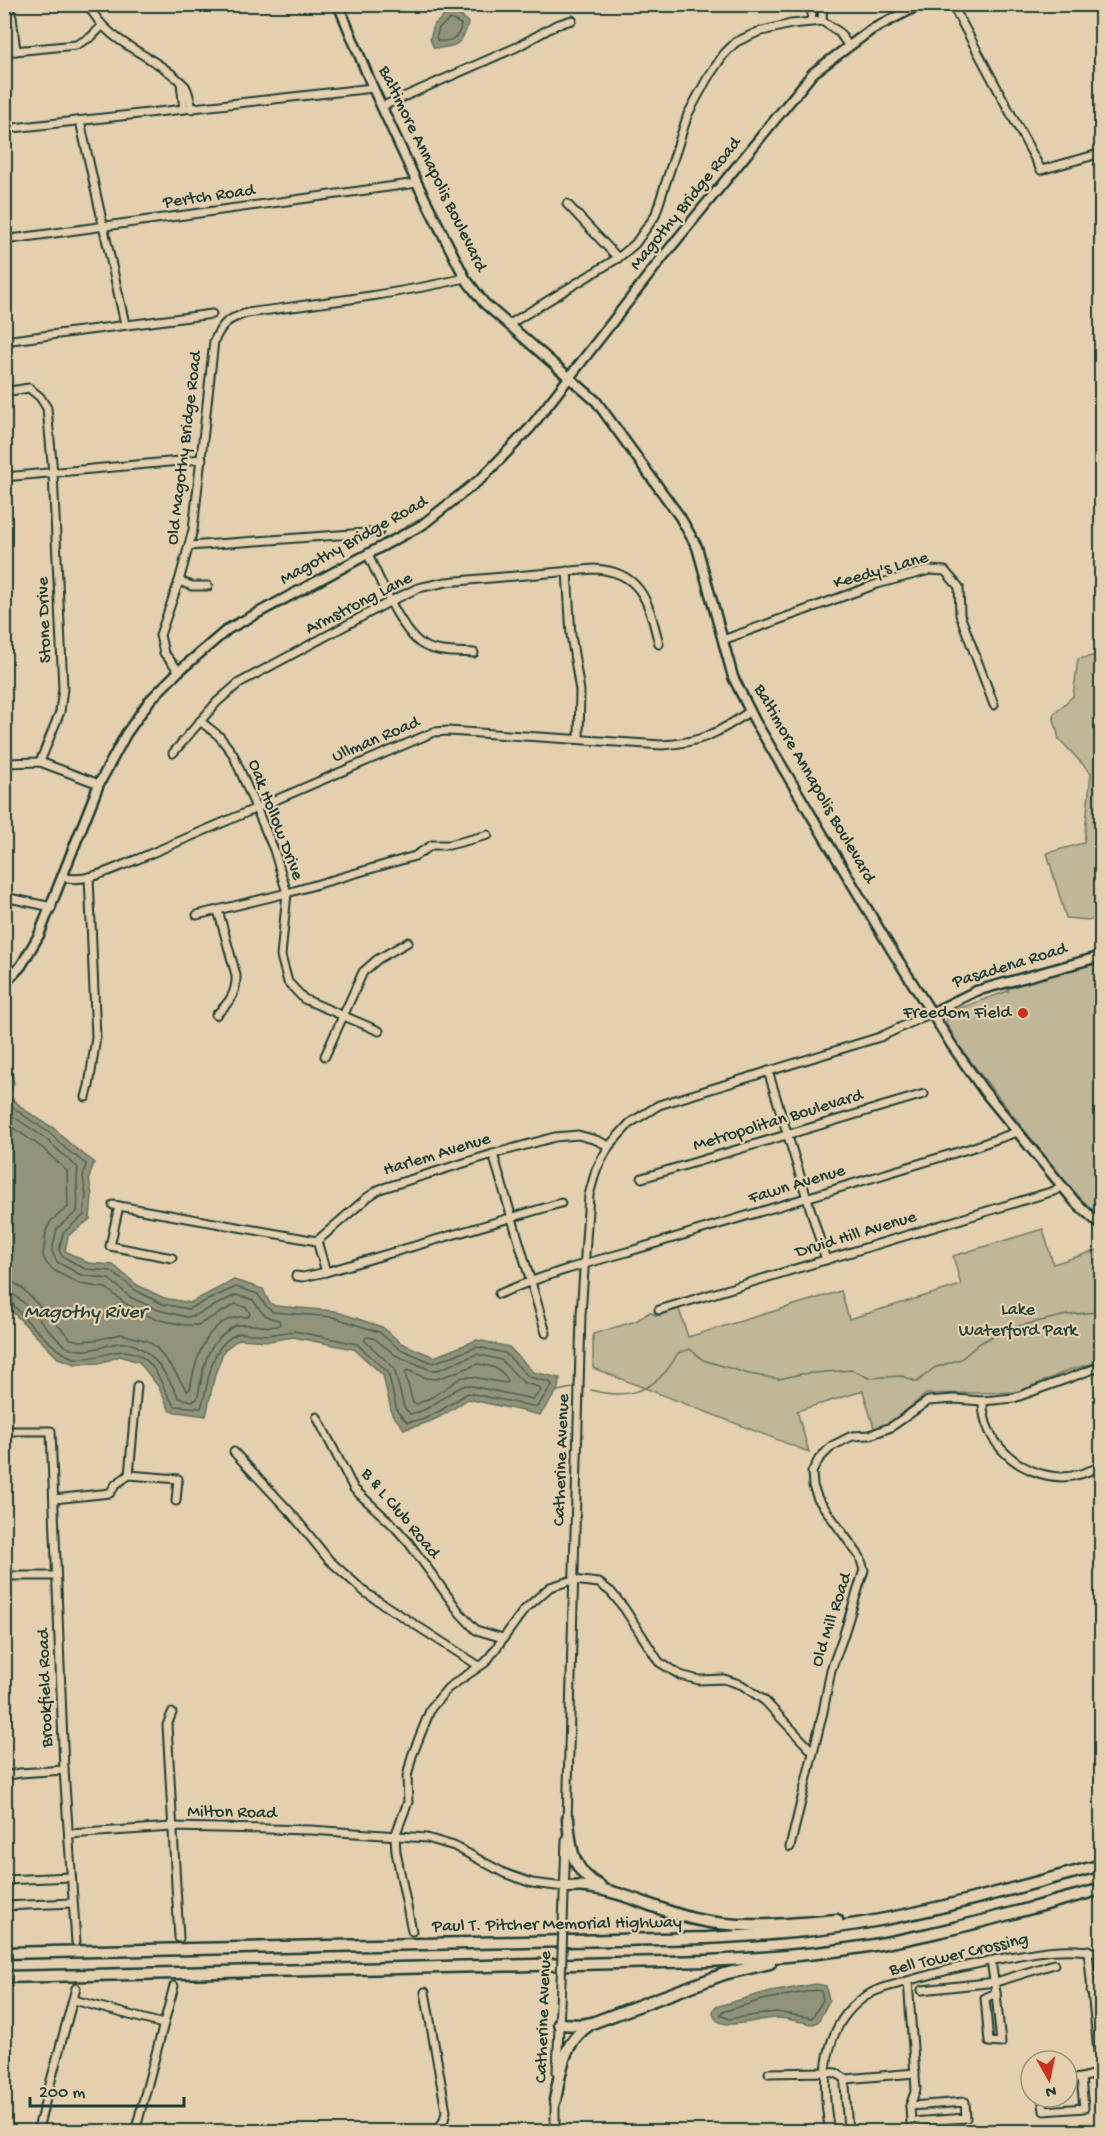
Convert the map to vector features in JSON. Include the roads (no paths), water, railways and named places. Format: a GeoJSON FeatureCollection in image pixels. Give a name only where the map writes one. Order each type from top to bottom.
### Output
{"type":"FeatureCollection","features":[{"type":"Feature","properties":{"kind":"highway"},"geometry":{"type":"LineString","coordinates":[[567,1819],[571,1851],[580,1870],[593,1882],[622,1896]]}},
{"type":"Feature","properties":{"kind":"highway","name":"Paul T. Pitcher Memorial Highway"},"geometry":{"type":"LineString","coordinates":[[4,1953],[707,1938],[778,1934],[879,1920],[948,1905],[1101,1865]]}},
{"type":"Feature","properties":{"kind":"highway"},"geometry":{"type":"LineString","coordinates":[[564,1887],[587,1887],[696,1919],[736,1925],[772,1926],[859,1919],[879,1920]]}},
{"type":"Feature","properties":{"kind":"highway"},"geometry":{"type":"LineString","coordinates":[[555,2100],[566,2051],[581,2031],[592,2023],[745,1968],[819,1957],[944,1930],[1101,1889]]}},
{"type":"Feature","properties":{"kind":"highway"},"geometry":{"type":"LineString","coordinates":[[4,1977],[717,1960],[781,1957],[861,1947]]}},
{"type":"Feature","properties":{"kind":"highway"},"geometry":{"type":"LineString","coordinates":[[559,2024],[592,2023]]}},
{"type":"Feature","properties":{"kind":"main road","name":"Baltimore Annapolis Boulevard"},"geometry":{"type":"LineString","coordinates":[[338,4],[373,88],[417,183],[465,278],[484,303],[570,378],[601,409],[680,517],[697,547],[733,677],[750,711],[891,949],[969,1071],[1062,1186],[1085,1213],[1101,1226]]}},
{"type":"Feature","properties":{"kind":"main road","name":"Magothy Bridge Road"},"geometry":{"type":"LineString","coordinates":[[4,984],[32,950],[52,906],[99,784],[126,734],[150,700],[179,671],[228,629],[422,525],[483,477],[530,428],[662,258],[729,179],[813,73],[871,30],[908,7],[921,4]]}},
{"type":"Feature","properties":{"kind":"main road","name":"Pasadena Road"},"geometry":{"type":"LineString","coordinates":[[931,1013],[976,991],[1101,956]]}},
{"type":"Feature","properties":{"kind":"street"},"geometry":{"type":"LineString","coordinates":[[7,4],[12,17],[16,51]]}},
{"type":"Feature","properties":{"kind":"street"},"geometry":{"type":"LineString","coordinates":[[88,4],[101,27],[173,75],[186,87],[192,109]]}},
{"type":"Feature","properties":{"kind":"street"},"geometry":{"type":"LineString","coordinates":[[811,21],[813,4]]}},
{"type":"Feature","properties":{"kind":"street"},"geometry":{"type":"LineString","coordinates":[[822,21],[823,4]]}},
{"type":"Feature","properties":{"kind":"street"},"geometry":{"type":"LineString","coordinates":[[951,4],[1041,170],[1101,153]]}},
{"type":"Feature","properties":{"kind":"street"},"geometry":{"type":"LineString","coordinates":[[383,106],[517,47],[556,25],[572,20]]}},
{"type":"Feature","properties":{"kind":"street"},"geometry":{"type":"LineString","coordinates":[[508,325],[618,258],[635,244],[655,216],[688,114],[707,79],[724,54],[736,42],[758,32],[811,21],[822,21],[839,32],[848,45]]}},
{"type":"Feature","properties":{"kind":"street"},"geometry":{"type":"LineString","coordinates":[[4,52],[76,45],[91,37],[101,27]]}},
{"type":"Feature","properties":{"kind":"street"},"geometry":{"type":"LineString","coordinates":[[181,83],[182,110]]}},
{"type":"Feature","properties":{"kind":"street"},"geometry":{"type":"LineString","coordinates":[[4,129],[373,88]]}},
{"type":"Feature","properties":{"kind":"street"},"geometry":{"type":"LineString","coordinates":[[80,121],[125,324]]}},
{"type":"Feature","properties":{"kind":"street","name":"Pertch Road"},"geometry":{"type":"LineString","coordinates":[[4,240],[417,183]]}},
{"type":"Feature","properties":{"kind":"street"},"geometry":{"type":"LineString","coordinates":[[567,204],[618,258]]}},
{"type":"Feature","properties":{"kind":"street","name":"Old Magothy Bridge Road"},"geometry":{"type":"LineString","coordinates":[[179,671],[164,653],[160,635],[179,581],[193,530],[214,341],[221,327],[231,319],[247,313],[423,288],[465,278]]}},
{"type":"Feature","properties":{"kind":"street"},"geometry":{"type":"LineString","coordinates":[[4,341],[212,314]]}},
{"type":"Feature","properties":{"kind":"street","name":"Stone Drive"},"geometry":{"type":"LineString","coordinates":[[4,392],[29,388],[40,397],[47,408],[53,473],[63,688],[60,712],[40,762]]}},
{"type":"Feature","properties":{"kind":"street"},"geometry":{"type":"LineString","coordinates":[[4,477],[202,459]]}},
{"type":"Feature","properties":{"kind":"street"},"geometry":{"type":"LineString","coordinates":[[189,546],[379,532]]}},
{"type":"Feature","properties":{"kind":"street"},"geometry":{"type":"LineString","coordinates":[[368,555],[406,628],[420,644],[440,650],[474,653]]}},
{"type":"Feature","properties":{"kind":"street","name":"Armstrong Lane"},"geometry":{"type":"LineString","coordinates":[[173,753],[217,702],[239,683],[418,588],[446,582],[604,569],[620,574],[631,581],[646,598],[659,644]]}},
{"type":"Feature","properties":{"kind":"street","name":"Keedy's Lane"},"geometry":{"type":"LineString","coordinates":[[723,640],[877,584],[930,570],[945,571],[959,587],[960,615],[994,705]]}},
{"type":"Feature","properties":{"kind":"street"},"geometry":{"type":"LineString","coordinates":[[567,572],[571,635],[580,691],[579,738]]}},
{"type":"Feature","properties":{"kind":"street"},"geometry":{"type":"LineString","coordinates":[[179,581],[192,586],[208,586]]}},
{"type":"Feature","properties":{"kind":"street","name":"Ullman Road"},"geometry":{"type":"LineString","coordinates":[[62,877],[71,879],[89,877],[138,859],[434,732],[579,738],[662,745],[682,744],[707,738],[750,711]]}},
{"type":"Feature","properties":{"kind":"street","name":"Oak Hollow Drive"},"geometry":{"type":"LineString","coordinates":[[200,721],[219,736],[233,754],[274,850],[286,893],[281,956],[288,982],[304,999],[379,1031]]}},
{"type":"Feature","properties":{"kind":"street"},"geometry":{"type":"LineString","coordinates":[[4,763],[40,762],[99,784]]}},
{"type":"Feature","properties":{"kind":"street"},"geometry":{"type":"LineString","coordinates":[[197,915],[286,893],[415,856],[432,845],[449,845],[488,835]]}},
{"type":"Feature","properties":{"kind":"street"},"geometry":{"type":"LineString","coordinates":[[86,1097],[90,1086],[96,1037],[89,877]]}},
{"type":"Feature","properties":{"kind":"street"},"geometry":{"type":"LineString","coordinates":[[4,897],[52,906]]}},
{"type":"Feature","properties":{"kind":"street"},"geometry":{"type":"LineString","coordinates":[[216,1015],[228,1004],[236,983],[236,975],[218,910]]}},
{"type":"Feature","properties":{"kind":"street"},"geometry":{"type":"LineString","coordinates":[[325,1056],[363,972],[378,959],[408,942]]}},
{"type":"Feature","properties":{"kind":"street","name":"Catherine Avenue"},"geometry":{"type":"LineString","coordinates":[[555,2132],[567,1819],[581,1315],[589,1195],[597,1170],[609,1146],[630,1123],[659,1105],[880,1037],[931,1013]]}},
{"type":"Feature","properties":{"kind":"street"},"geometry":{"type":"LineString","coordinates":[[768,1071],[826,1260]]}},
{"type":"Feature","properties":{"kind":"street","name":"Metropolitan Boulevard"},"geometry":{"type":"LineString","coordinates":[[642,1178],[924,1094]]}},
{"type":"Feature","properties":{"kind":"street","name":"Fawn Avenue"},"geometry":{"type":"LineString","coordinates":[[499,1294],[531,1280],[585,1263],[971,1148],[1017,1132]]}},
{"type":"Feature","properties":{"kind":"street","name":"Harlem Avenue"},"geometry":{"type":"LineString","coordinates":[[317,1241],[380,1188],[555,1137],[578,1135],[609,1146]]}},
{"type":"Feature","properties":{"kind":"street"},"geometry":{"type":"LineString","coordinates":[[493,1154],[546,1333]]}},
{"type":"Feature","properties":{"kind":"street","name":"Druid Hill Avenue"},"geometry":{"type":"LineString","coordinates":[[659,1310],[1054,1191],[1062,1186]]}},
{"type":"Feature","properties":{"kind":"street"},"geometry":{"type":"LineString","coordinates":[[296,1276],[303,1277],[326,1272],[561,1203]]}},
{"type":"Feature","properties":{"kind":"street"},"geometry":{"type":"LineString","coordinates":[[172,1258],[110,1246],[116,1205],[317,1241],[326,1272]]}},
{"type":"Feature","properties":{"kind":"street","name":"Old Mill Road"},"geometry":{"type":"LineString","coordinates":[[790,1847],[831,1670],[864,1570],[860,1557],[818,1498],[813,1486],[812,1472],[819,1459],[832,1446],[852,1436],[870,1434],[891,1427],[928,1401],[983,1401],[1014,1398],[1101,1366]]}},
{"type":"Feature","properties":{"kind":"street"},"geometry":{"type":"LineString","coordinates":[[129,1474],[137,1386]]}},
{"type":"Feature","properties":{"kind":"street"},"geometry":{"type":"LineString","coordinates":[[983,1401],[984,1415],[996,1442],[1019,1464],[1038,1473],[1061,1477],[1080,1474],[1101,1466]]}},
{"type":"Feature","properties":{"kind":"street","name":"B & L Club Road"},"geometry":{"type":"LineString","coordinates":[[316,1417],[354,1489],[409,1543],[460,1613],[476,1630],[503,1638]]}},
{"type":"Feature","properties":{"kind":"street","name":"Brookfield Road"},"geometry":{"type":"LineString","coordinates":[[4,1431],[51,1431],[64,1770],[76,1942]]}},
{"type":"Feature","properties":{"kind":"street"},"geometry":{"type":"LineString","coordinates":[[234,1452],[291,1513],[329,1560],[366,1593],[479,1666]]}},
{"type":"Feature","properties":{"kind":"street"},"geometry":{"type":"LineString","coordinates":[[54,1498],[110,1494],[116,1484],[129,1474],[178,1479],[176,1501]]}},
{"type":"Feature","properties":{"kind":"street"},"geometry":{"type":"LineString","coordinates":[[4,1576],[56,1576]]}},
{"type":"Feature","properties":{"kind":"street"},"geometry":{"type":"LineString","coordinates":[[412,1931],[396,1852],[395,1836],[408,1802],[407,1777],[412,1756],[431,1708],[448,1688],[486,1662],[524,1610],[550,1587],[573,1580],[599,1583],[611,1592],[624,1608],[658,1662],[680,1675],[699,1680],[724,1679],[742,1685],[765,1701],[812,1751]]}},
{"type":"Feature","properties":{"kind":"street"},"geometry":{"type":"LineString","coordinates":[[172,1713],[167,1725],[179,1938]]}},
{"type":"Feature","properties":{"kind":"street"},"geometry":{"type":"LineString","coordinates":[[4,1776],[64,1770]]}},
{"type":"Feature","properties":{"kind":"street","name":"Milton Road"},"geometry":{"type":"LineString","coordinates":[[69,1834],[172,1827],[311,1830],[427,1838],[454,1846],[513,1876],[532,1883],[564,1887]]}},
{"type":"Feature","properties":{"kind":"street"},"geometry":{"type":"LineString","coordinates":[[4,1880],[71,1877]]}},
{"type":"Feature","properties":{"kind":"street"},"geometry":{"type":"LineString","coordinates":[[4,1906],[73,1903]]}},
{"type":"Feature","properties":{"kind":"street","name":"Bell Tower Crossing"},"geometry":{"type":"LineString","coordinates":[[830,2132],[825,2072],[828,2050],[838,2027],[852,2008],[870,1994],[888,1986],[958,1967],[1058,1949],[1088,1950],[1101,1954]]}},
{"type":"Feature","properties":{"kind":"street"},"geometry":{"type":"LineString","coordinates":[[1079,2108],[1084,2108],[1081,2078],[1101,2072],[1088,1950]]}},
{"type":"Feature","properties":{"kind":"street"},"geometry":{"type":"LineString","coordinates":[[992,1961],[996,1982],[1001,2043],[989,2042],[986,1998],[996,1993]]}},
{"type":"Feature","properties":{"kind":"street"},"geometry":{"type":"LineString","coordinates":[[922,1990],[996,1982],[1053,1964]]}},
{"type":"Feature","properties":{"kind":"street"},"geometry":{"type":"LineString","coordinates":[[908,1981],[916,2089],[910,2106],[911,2122],[966,2118],[965,2102],[910,2106]]}},
{"type":"Feature","properties":{"kind":"street"},"geometry":{"type":"LineString","coordinates":[[135,2132],[174,1986]]}},
{"type":"Feature","properties":{"kind":"street"},"geometry":{"type":"LineString","coordinates":[[38,2132],[76,1988]]}},
{"type":"Feature","properties":{"kind":"street"},"geometry":{"type":"LineString","coordinates":[[1091,1991],[1101,1990]]}},
{"type":"Feature","properties":{"kind":"street"},"geometry":{"type":"LineString","coordinates":[[425,1992],[446,2111],[437,2132]]}},
{"type":"Feature","properties":{"kind":"street"},"geometry":{"type":"LineString","coordinates":[[74,2000],[163,2024]]}},
{"type":"Feature","properties":{"kind":"street"},"geometry":{"type":"LineString","coordinates":[[769,2073],[825,2072],[836,2073],[846,2079],[915,2073]]}},
{"type":"Feature","properties":{"kind":"street"},"geometry":{"type":"LineString","coordinates":[[846,2079],[844,2085],[848,2132]]}},
{"type":"Feature","properties":{"kind":"street"},"geometry":{"type":"LineString","coordinates":[[1044,2109],[1044,2111],[1071,2109]]}},
{"type":"Feature","properties":{"kind":"water"},"geometry":{"type":"Polygon","coordinates":[[[450,11],[463,17],[468,23],[464,36],[453,46],[434,48],[430,39],[434,25],[450,11]]]}},
{"type":"Feature","properties":{"kind":"water","name":"Magothy River"},"geometry":{"type":"Polygon","coordinates":[[[4,1055],[10,1063],[14,1083],[8,1095],[26,1111],[55,1129],[71,1145],[94,1162],[89,1178],[92,1196],[90,1219],[68,1236],[65,1251],[88,1263],[113,1265],[137,1285],[164,1298],[190,1303],[234,1280],[263,1289],[269,1302],[275,1306],[334,1311],[382,1327],[401,1343],[434,1357],[477,1340],[509,1347],[533,1372],[560,1378],[557,1391],[540,1415],[468,1399],[438,1418],[404,1429],[392,1414],[383,1375],[354,1349],[293,1337],[269,1341],[239,1339],[224,1350],[215,1374],[206,1416],[170,1411],[158,1386],[139,1362],[120,1356],[100,1363],[75,1364],[58,1358],[8,1307],[5,1296],[4,1055]]]}},
{"type":"Feature","properties":{"kind":"water"},"geometry":{"type":"Polygon","coordinates":[[[816,1984],[826,1986],[829,2001],[818,2022],[813,2024],[775,2018],[729,2024],[721,2023],[713,2012],[715,2007],[760,1994],[816,1984]]]}},
{"type":"Feature","properties":{"kind":"waterway"},"geometry":{"type":"LineString","coordinates":[[458,15],[462,4]]}},
{"type":"Feature","properties":{"kind":"waterway","name":"Magothy River"},"geometry":{"type":"LineString","coordinates":[[591,1390],[618,1394],[642,1390],[662,1376],[678,1353],[690,1349],[703,1360],[749,1374],[779,1379],[801,1374],[852,1370],[869,1378],[902,1376],[917,1382],[934,1368],[961,1359],[980,1343],[1006,1329],[1067,1315],[1095,1312],[1102,1314]]}},
{"type":"Feature","properties":{"kind":"waterway","name":"Magothy River"},"geometry":{"type":"LineString","coordinates":[[557,1391],[573,1388]]}},
{"type":"Feature","properties":{"kind":"place","name":"Freedom Field"},"geometry":{"type":"Point","coordinates":[1023,1013]}},
{"type":"Feature","properties":{"kind":"park label","name":"Lake Waterford Park"},"geometry":{"type":"Point","coordinates":[1018,1320]}}]}
